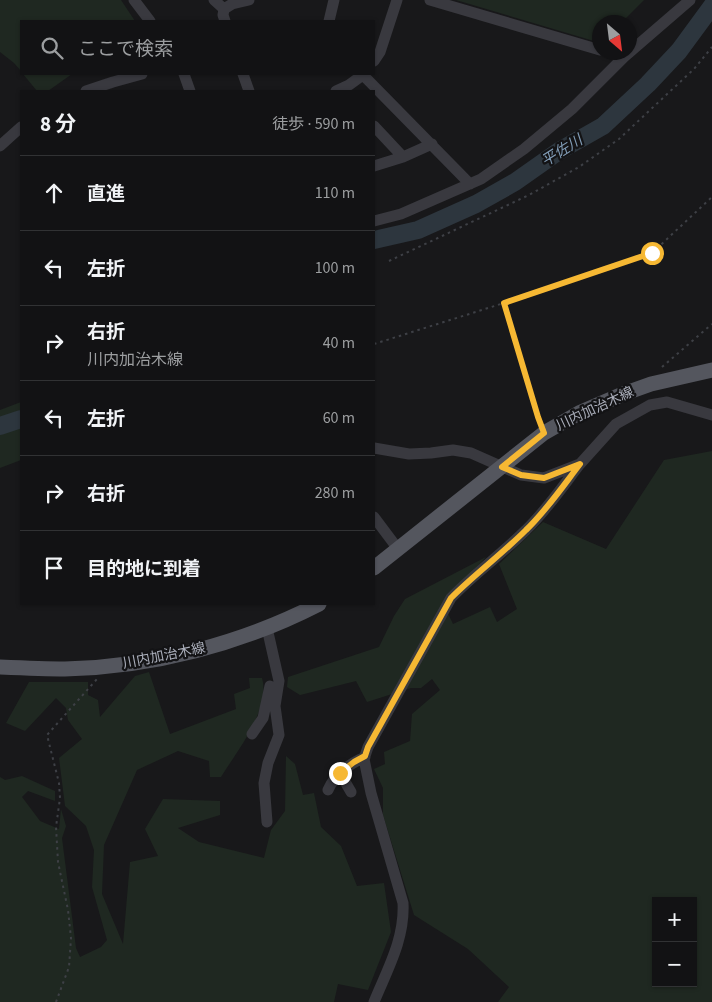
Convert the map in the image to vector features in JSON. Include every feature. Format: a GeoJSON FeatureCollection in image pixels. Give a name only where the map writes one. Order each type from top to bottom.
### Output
{"type":"FeatureCollection","features":[{"type":"Feature","properties":{"kind":"main road","name":"川内加治木線"},"geometry":{"type":"LineString","coordinates":[[375,567],[544,433],[579,413],[651,384],[712,370]]}},
{"type":"Feature","properties":{"kind":"main road","name":"川内加治木線"},"geometry":{"type":"LineString","coordinates":[[0,667],[65,669],[153,660],[196,651],[267,628],[311,606]]}},
{"type":"Feature","properties":{"kind":"street"},"geometry":{"type":"LineString","coordinates":[[134,0],[149,20]]}},
{"type":"Feature","properties":{"kind":"street"},"geometry":{"type":"LineString","coordinates":[[214,0],[225,15],[232,4],[249,0]]}},
{"type":"Feature","properties":{"kind":"street"},"geometry":{"type":"LineString","coordinates":[[329,20],[334,0]]}},
{"type":"Feature","properties":{"kind":"street"},"geometry":{"type":"LineString","coordinates":[[375,60],[380,52],[397,0]]}},
{"type":"Feature","properties":{"kind":"street"},"geometry":{"type":"LineString","coordinates":[[430,0],[592,48]]}},
{"type":"Feature","properties":{"kind":"street"},"geometry":{"type":"LineString","coordinates":[[637,47],[690,0]]}},
{"type":"Feature","properties":{"kind":"street"},"geometry":{"type":"LineString","coordinates":[[375,221],[401,214],[482,179],[531,143],[572,109],[622,60]]}},
{"type":"Feature","properties":{"kind":"street"},"geometry":{"type":"LineString","coordinates":[[89,90],[138,75]]}},
{"type":"Feature","properties":{"kind":"street"},"geometry":{"type":"LineString","coordinates":[[184,75],[190,90]]}},
{"type":"Feature","properties":{"kind":"street"},"geometry":{"type":"LineString","coordinates":[[243,75],[249,90]]}},
{"type":"Feature","properties":{"kind":"street"},"geometry":{"type":"LineString","coordinates":[[338,90],[362,75]]}},
{"type":"Feature","properties":{"kind":"street"},"geometry":{"type":"LineString","coordinates":[[365,75],[470,184]]}},
{"type":"Feature","properties":{"kind":"street"},"geometry":{"type":"LineString","coordinates":[[0,146],[20,127]]}},
{"type":"Feature","properties":{"kind":"street"},"geometry":{"type":"LineString","coordinates":[[375,127],[403,157]]}},
{"type":"Feature","properties":{"kind":"street"},"geometry":{"type":"LineString","coordinates":[[375,166],[403,157],[432,144]]}},
{"type":"Feature","properties":{"kind":"street"},"geometry":{"type":"LineString","coordinates":[[374,1002],[397,945],[404,920],[403,903],[371,792],[364,759],[368,747],[451,598],[528,528],[580,464],[616,424],[650,405],[667,402],[712,415]]}},
{"type":"Feature","properties":{"kind":"street"},"geometry":{"type":"LineString","coordinates":[[375,448],[409,454],[453,450],[471,453],[521,475],[544,478],[580,464]]}},
{"type":"Feature","properties":{"kind":"street"},"geometry":{"type":"LineString","coordinates":[[375,518],[398,549]]}},
{"type":"Feature","properties":{"kind":"street"},"geometry":{"type":"LineString","coordinates":[[267,628],[278,681],[274,706],[280,735],[268,763],[264,783],[267,822]]}},
{"type":"Feature","properties":{"kind":"street"},"geometry":{"type":"LineString","coordinates":[[252,734],[265,710],[274,657]]}},
{"type":"Feature","properties":{"kind":"street"},"geometry":{"type":"LineString","coordinates":[[328,790],[340,773],[365,756]]}},
{"type":"Feature","properties":{"kind":"street"},"geometry":{"type":"LineString","coordinates":[[340,773],[351,792]]}},
{"type":"Feature","properties":{"kind":"path"},"geometry":{"type":"LineString","coordinates":[[389,261],[529,195],[579,168],[619,139],[694,69],[712,47]]}},
{"type":"Feature","properties":{"kind":"path"},"geometry":{"type":"LineString","coordinates":[[375,344],[652,253],[712,197]]}},
{"type":"Feature","properties":{"kind":"path"},"geometry":{"type":"LineString","coordinates":[[504,303],[544,433]]}},
{"type":"Feature","properties":{"kind":"path"},"geometry":{"type":"LineString","coordinates":[[662,367],[712,324]]}},
{"type":"Feature","properties":{"kind":"path"},"geometry":{"type":"LineString","coordinates":[[56,1002],[69,967],[71,938],[68,910],[58,862],[56,827],[60,798],[59,783],[47,735],[99,677],[104,666]]}},
{"type":"Feature","properties":{"kind":"shaded area"},"geometry":{"type":"Polygon","coordinates":[[[0,0],[121,0],[134,20],[20,20],[20,70],[0,52],[0,0]]]}},
{"type":"Feature","properties":{"kind":"shaded area"},"geometry":{"type":"Polygon","coordinates":[[[456,0],[644,0],[629,15],[592,15],[592,40],[456,0]]]}},
{"type":"Feature","properties":{"kind":"shaded area"},"geometry":{"type":"Polygon","coordinates":[[[24,75],[71,75],[49,90],[36,90],[24,75]]]}},
{"type":"Feature","properties":{"kind":"shaded area"},"geometry":{"type":"Polygon","coordinates":[[[20,402],[20,460],[0,468],[0,410],[20,402]]]}},
{"type":"Feature","properties":{"kind":"shaded area"},"geometry":{"type":"Polygon","coordinates":[[[712,451],[712,1002],[498,1002],[509,987],[468,949],[414,915],[383,815],[383,788],[374,769],[385,764],[384,752],[410,741],[412,714],[440,690],[432,679],[421,688],[411,688],[367,702],[356,681],[300,695],[287,687],[288,677],[379,647],[394,616],[405,599],[486,557],[443,603],[453,624],[490,607],[497,622],[517,609],[499,564],[543,522],[606,549],[664,460],[712,451]]]}},
{"type":"Feature","properties":{"kind":"shaded area"},"geometry":{"type":"Polygon","coordinates":[[[149,672],[170,734],[236,709],[234,694],[250,688],[249,678],[262,678],[262,703],[251,729],[221,777],[210,777],[209,761],[178,751],[137,770],[104,845],[102,894],[123,944],[130,862],[158,856],[145,829],[163,799],[220,801],[220,815],[178,828],[199,842],[264,858],[271,830],[285,811],[286,756],[295,764],[303,795],[314,793],[321,827],[341,846],[357,886],[384,883],[391,932],[368,990],[338,984],[334,1002],[0,1002],[0,777],[5,780],[22,776],[55,791],[55,801],[28,791],[22,797],[40,821],[59,829],[61,809],[66,826],[62,838],[76,948],[80,957],[101,947],[107,940],[92,887],[94,850],[86,826],[65,806],[59,758],[82,739],[68,720],[66,708],[56,698],[25,731],[6,723],[29,682],[88,682],[88,695],[98,700],[100,717],[135,676],[149,672]]]}},
{"type":"Feature","properties":{"kind":"waterway","name":"平佐川"},"geometry":{"type":"LineString","coordinates":[[375,240],[418,230],[476,204],[515,182],[559,151],[603,126],[648,84],[679,51],[712,6]]}},
{"type":"Feature","properties":{"kind":"waterway","name":"平佐川"},"geometry":{"type":"LineString","coordinates":[[0,426],[20,419]]}},
{"type":"Feature","properties":{"kind":"route"},"geometry":{"type":"LineString","coordinates":[[340,773],[346,767],[365,756],[368,747],[451,598],[528,528],[580,464],[544,478],[521,475],[502,467],[544,433],[504,303],[652,253]]}}]}
